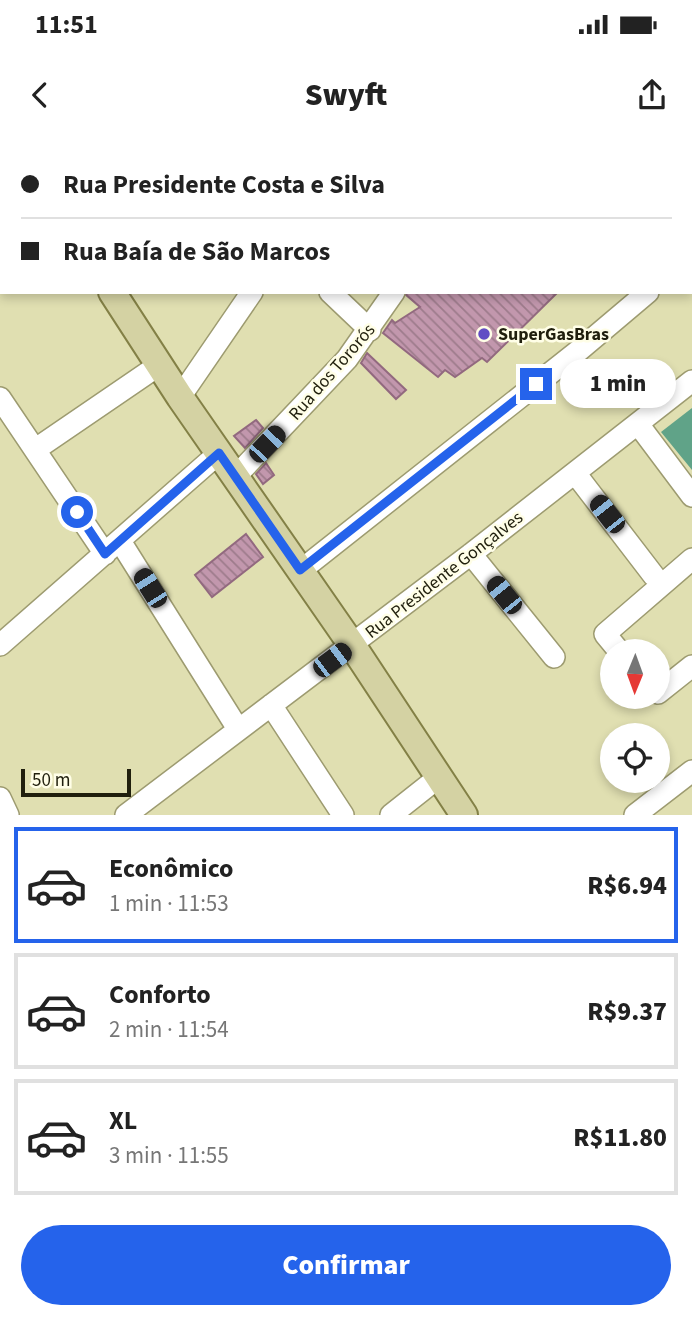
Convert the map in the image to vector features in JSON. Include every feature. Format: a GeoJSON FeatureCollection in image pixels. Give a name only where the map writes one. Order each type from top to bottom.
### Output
{"type":"FeatureCollection","features":[{"type":"Feature","properties":{"kind":"main road"},"geometry":{"type":"LineString","coordinates":[[113,294],[180,397],[352,645],[464,815]]}},
{"type":"Feature","properties":{"kind":"street"},"geometry":{"type":"LineString","coordinates":[[180,397],[250,294]]}},
{"type":"Feature","properties":{"kind":"street"},"geometry":{"type":"LineString","coordinates":[[332,294],[370,330]]}},
{"type":"Feature","properties":{"kind":"street","name":"Rua dos Tororós"},"geometry":{"type":"LineString","coordinates":[[234,477],[317,393],[370,330],[393,294]]}},
{"type":"Feature","properties":{"kind":"street"},"geometry":{"type":"LineString","coordinates":[[300,570],[577,352],[646,294]]}},
{"type":"Feature","properties":{"kind":"street"},"geometry":{"type":"LineString","coordinates":[[36,449],[159,365]]}},
{"type":"Feature","properties":{"kind":"street","name":"Rua Presidente Gonçalves"},"geometry":{"type":"LineString","coordinates":[[126,815],[471,554],[692,381]]}},
{"type":"Feature","properties":{"kind":"street"},"geometry":{"type":"LineString","coordinates":[[0,398],[113,548],[238,729]]}},
{"type":"Feature","properties":{"kind":"street"},"geometry":{"type":"LineString","coordinates":[[638,424],[692,496]]}},
{"type":"Feature","properties":{"kind":"street"},"geometry":{"type":"LineString","coordinates":[[0,645],[219,453]]}},
{"type":"Feature","properties":{"kind":"street"},"geometry":{"type":"LineString","coordinates":[[575,473],[654,576]]}},
{"type":"Feature","properties":{"kind":"street"},"geometry":{"type":"LineString","coordinates":[[471,554],[554,657]]}},
{"type":"Feature","properties":{"kind":"street"},"geometry":{"type":"LineString","coordinates":[[609,639],[605,634],[692,559]]}},
{"type":"Feature","properties":{"kind":"street"},"geometry":{"type":"LineString","coordinates":[[670,683],[692,666]]}},
{"type":"Feature","properties":{"kind":"street"},"geometry":{"type":"LineString","coordinates":[[271,705],[343,815]]}},
{"type":"Feature","properties":{"kind":"street"},"geometry":{"type":"LineString","coordinates":[[643,813],[692,771]]}},
{"type":"Feature","properties":{"kind":"street"},"geometry":{"type":"LineString","coordinates":[[391,815],[439,777]]}},
{"type":"Feature","properties":{"kind":"street"},"geometry":{"type":"LineString","coordinates":[[0,798],[8,815]]}},
{"type":"Feature","properties":{"kind":"shaded area"},"geometry":{"type":"Polygon","coordinates":[[[692,408],[692,470],[661,432],[692,408]]]}},
{"type":"Feature","properties":{"kind":"building"},"geometry":{"type":"Polygon","coordinates":[[[556,294],[487,362],[482,358],[455,377],[445,370],[438,377],[383,333],[392,320],[395,323],[420,307],[406,295],[556,294]]]}},
{"type":"Feature","properties":{"kind":"building"},"geometry":{"type":"Polygon","coordinates":[[[367,353],[406,390],[396,399],[361,363],[367,353]]]}},
{"type":"Feature","properties":{"kind":"building"},"geometry":{"type":"Polygon","coordinates":[[[256,420],[263,428],[245,448],[234,436],[256,420]]]}},
{"type":"Feature","properties":{"kind":"building"},"geometry":{"type":"Polygon","coordinates":[[[266,463],[274,475],[263,484],[256,474],[266,463]]]}},
{"type":"Feature","properties":{"kind":"building"},"geometry":{"type":"Polygon","coordinates":[[[246,534],[263,557],[212,597],[195,575],[246,534]]]}},
{"type":"Feature","properties":{"kind":"place","name":"SuperGasBras"},"geometry":{"type":"Point","coordinates":[484,334]}},
{"type":"Feature","properties":{"kind":"route"},"geometry":{"type":"LineString","coordinates":[[77,512],[105,554],[219,453],[300,570],[536,384]]}}]}
